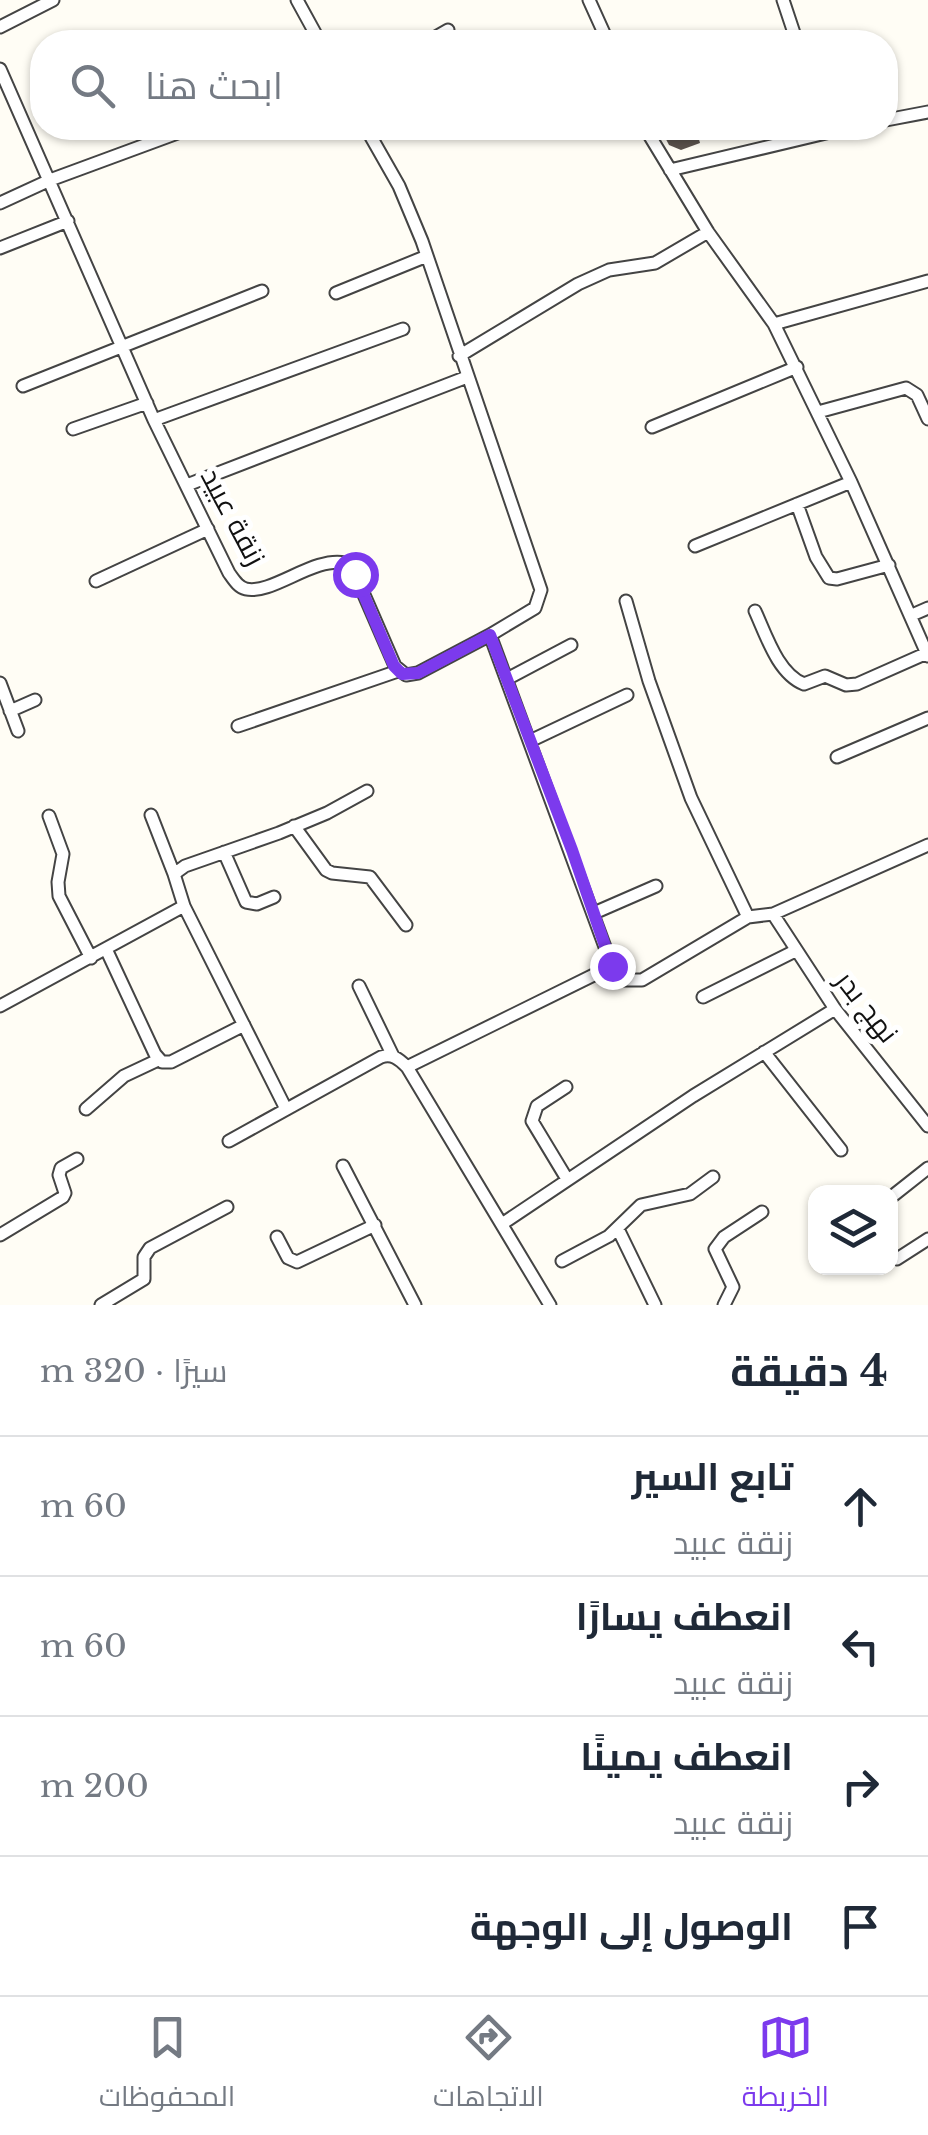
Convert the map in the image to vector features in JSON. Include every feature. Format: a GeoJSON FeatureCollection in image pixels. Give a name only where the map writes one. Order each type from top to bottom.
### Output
{"type":"FeatureCollection","features":[{"type":"Feature","properties":{"kind":"street"},"geometry":{"type":"LineString","coordinates":[[0,27],[53,0]]}},
{"type":"Feature","properties":{"kind":"street"},"geometry":{"type":"LineString","coordinates":[[297,0],[313,30]]}},
{"type":"Feature","properties":{"kind":"street"},"geometry":{"type":"LineString","coordinates":[[589,0],[603,30]]}},
{"type":"Feature","properties":{"kind":"street"},"geometry":{"type":"LineString","coordinates":[[783,0],[793,30]]}},
{"type":"Feature","properties":{"kind":"street","name":"زنقة عبيد"},"geometry":{"type":"LineString","coordinates":[[0,69],[30,136]]}},
{"type":"Feature","properties":{"kind":"street"},"geometry":{"type":"LineString","coordinates":[[898,118],[928,112]]}},
{"type":"Feature","properties":{"kind":"street","name":"زنقة عبيد"},"geometry":{"type":"LineString","coordinates":[[32,140],[154,420],[229,573],[244,589],[260,588],[330,562],[350,566],[398,671]]}},
{"type":"Feature","properties":{"kind":"street"},"geometry":{"type":"LineString","coordinates":[[0,203],[158,140]]}},
{"type":"Feature","properties":{"kind":"street"},"geometry":{"type":"LineString","coordinates":[[238,726],[398,671],[406,675],[418,673],[535,608],[541,590],[426,256],[398,186],[373,140]]}},
{"type":"Feature","properties":{"kind":"street"},"geometry":{"type":"LineString","coordinates":[[652,140],[708,232],[774,324],[851,482],[928,655],[857,684],[825,676],[804,684],[794,680],[773,651],[754,612]]}},
{"type":"Feature","properties":{"kind":"street"},"geometry":{"type":"LineString","coordinates":[[670,170],[787,140]]}},
{"type":"Feature","properties":{"kind":"street"},"geometry":{"type":"LineString","coordinates":[[0,248],[68,220]]}},
{"type":"Feature","properties":{"kind":"street"},"geometry":{"type":"LineString","coordinates":[[459,356],[578,284],[610,270],[655,263],[708,232]]}},
{"type":"Feature","properties":{"kind":"street"},"geometry":{"type":"LineString","coordinates":[[336,292],[426,256]]}},
{"type":"Feature","properties":{"kind":"street"},"geometry":{"type":"LineString","coordinates":[[774,324],[928,281]]}},
{"type":"Feature","properties":{"kind":"street"},"geometry":{"type":"LineString","coordinates":[[23,386],[262,291]]}},
{"type":"Feature","properties":{"kind":"street"},"geometry":{"type":"LineString","coordinates":[[154,420],[403,329]]}},
{"type":"Feature","properties":{"kind":"street"},"geometry":{"type":"LineString","coordinates":[[652,427],[796,367]]}},
{"type":"Feature","properties":{"kind":"street"},"geometry":{"type":"LineString","coordinates":[[187,485],[466,377]]}},
{"type":"Feature","properties":{"kind":"street"},"geometry":{"type":"LineString","coordinates":[[818,412],[906,388],[917,395],[928,420]]}},
{"type":"Feature","properties":{"kind":"street"},"geometry":{"type":"LineString","coordinates":[[73,429],[147,403]]}},
{"type":"Feature","properties":{"kind":"street"},"geometry":{"type":"LineString","coordinates":[[696,546],[851,482]]}},
{"type":"Feature","properties":{"kind":"street"},"geometry":{"type":"LineString","coordinates":[[797,504],[816,558],[829,578],[889,565]]}},
{"type":"Feature","properties":{"kind":"street"},"geometry":{"type":"LineString","coordinates":[[96,581],[208,529]]}},
{"type":"Feature","properties":{"kind":"street"},"geometry":{"type":"LineString","coordinates":[[626,601],[649,682],[691,798],[748,917]]}},
{"type":"Feature","properties":{"kind":"street"},"geometry":{"type":"LineString","coordinates":[[912,616],[928,608]]}},
{"type":"Feature","properties":{"kind":"street"},"geometry":{"type":"LineString","coordinates":[[490,635],[612,966],[624,980],[642,980],[748,917],[773,914],[928,845]]}},
{"type":"Feature","properties":{"kind":"street"},"geometry":{"type":"LineString","coordinates":[[507,679],[571,645]]}},
{"type":"Feature","properties":{"kind":"street"},"geometry":{"type":"LineString","coordinates":[[0,684],[18,731]]}},
{"type":"Feature","properties":{"kind":"street"},"geometry":{"type":"LineString","coordinates":[[530,742],[627,695]]}},
{"type":"Feature","properties":{"kind":"street"},"geometry":{"type":"LineString","coordinates":[[10,711],[36,700]]}},
{"type":"Feature","properties":{"kind":"street"},"geometry":{"type":"LineString","coordinates":[[836,757],[928,718]]}},
{"type":"Feature","properties":{"kind":"street"},"geometry":{"type":"LineString","coordinates":[[174,874],[185,866],[327,813],[366,791]]}},
{"type":"Feature","properties":{"kind":"street"},"geometry":{"type":"LineString","coordinates":[[151,815],[184,906],[286,1109]]}},
{"type":"Feature","properties":{"kind":"street"},"geometry":{"type":"LineString","coordinates":[[48,816],[63,854],[59,896],[90,958]]}},
{"type":"Feature","properties":{"kind":"street"},"geometry":{"type":"LineString","coordinates":[[294,826],[326,870],[332,874],[370,877],[406,926]]}},
{"type":"Feature","properties":{"kind":"street"},"geometry":{"type":"LineString","coordinates":[[224,852],[246,902],[258,904],[274,898]]}},
{"type":"Feature","properties":{"kind":"street"},"geometry":{"type":"LineString","coordinates":[[594,914],[656,886]]}},
{"type":"Feature","properties":{"kind":"street"},"geometry":{"type":"LineString","coordinates":[[0,1006],[184,906]]}},
{"type":"Feature","properties":{"kind":"street","name":"نهج بدر"},"geometry":{"type":"LineString","coordinates":[[773,914],[834,1008],[923,1107],[928,1126]]}},
{"type":"Feature","properties":{"kind":"street"},"geometry":{"type":"LineString","coordinates":[[106,949],[158,1060]]}},
{"type":"Feature","properties":{"kind":"street"},"geometry":{"type":"LineString","coordinates":[[703,996],[795,950]]}},
{"type":"Feature","properties":{"kind":"street"},"geometry":{"type":"LineString","coordinates":[[407,1067],[612,966]]}},
{"type":"Feature","properties":{"kind":"street"},"geometry":{"type":"LineString","coordinates":[[359,986],[393,1056],[407,1067],[550,1305]]}},
{"type":"Feature","properties":{"kind":"street"},"geometry":{"type":"LineString","coordinates":[[502,1224],[834,1008]]}},
{"type":"Feature","properties":{"kind":"street"},"geometry":{"type":"LineString","coordinates":[[86,1109],[124,1076],[158,1060],[171,1062],[244,1025]]}},
{"type":"Feature","properties":{"kind":"street"},"geometry":{"type":"LineString","coordinates":[[764,1052],[841,1150]]}},
{"type":"Feature","properties":{"kind":"street"},"geometry":{"type":"LineString","coordinates":[[229,1141],[381,1057],[393,1056]]}},
{"type":"Feature","properties":{"kind":"street"},"geometry":{"type":"LineString","coordinates":[[566,1087],[537,1106],[532,1120],[567,1179]]}},
{"type":"Feature","properties":{"kind":"street"},"geometry":{"type":"LineString","coordinates":[[0,1235],[63,1198],[65,1190],[59,1171],[77,1160]]}},
{"type":"Feature","properties":{"kind":"street"},"geometry":{"type":"LineString","coordinates":[[343,1166],[416,1305]]}},
{"type":"Feature","properties":{"kind":"street"},"geometry":{"type":"LineString","coordinates":[[898,1192],[928,1168]]}},
{"type":"Feature","properties":{"kind":"street"},"geometry":{"type":"LineString","coordinates":[[562,1261],[618,1230],[642,1205],[690,1194],[713,1177]]}},
{"type":"Feature","properties":{"kind":"street"},"geometry":{"type":"LineString","coordinates":[[101,1305],[144,1279],[144,1257],[150,1248],[227,1206]]}},
{"type":"Feature","properties":{"kind":"street"},"geometry":{"type":"LineString","coordinates":[[724,1305],[733,1287],[715,1249],[724,1237],[762,1212]]}},
{"type":"Feature","properties":{"kind":"street"},"geometry":{"type":"LineString","coordinates":[[277,1237],[290,1260],[297,1262],[375,1225]]}},
{"type":"Feature","properties":{"kind":"street"},"geometry":{"type":"LineString","coordinates":[[618,1230],[655,1305]]}},
{"type":"Feature","properties":{"kind":"street"},"geometry":{"type":"LineString","coordinates":[[898,1258],[928,1239]]}},
{"type":"Feature","properties":{"kind":"building"},"geometry":{"type":"Polygon","coordinates":[[[666,140],[700,143],[681,150],[666,140]]]}},
{"type":"Feature","properties":{"kind":"route"},"geometry":{"type":"LineString","coordinates":[[355,574],[394,666],[402,674],[418,673],[490,635],[612,966]]}}]}
